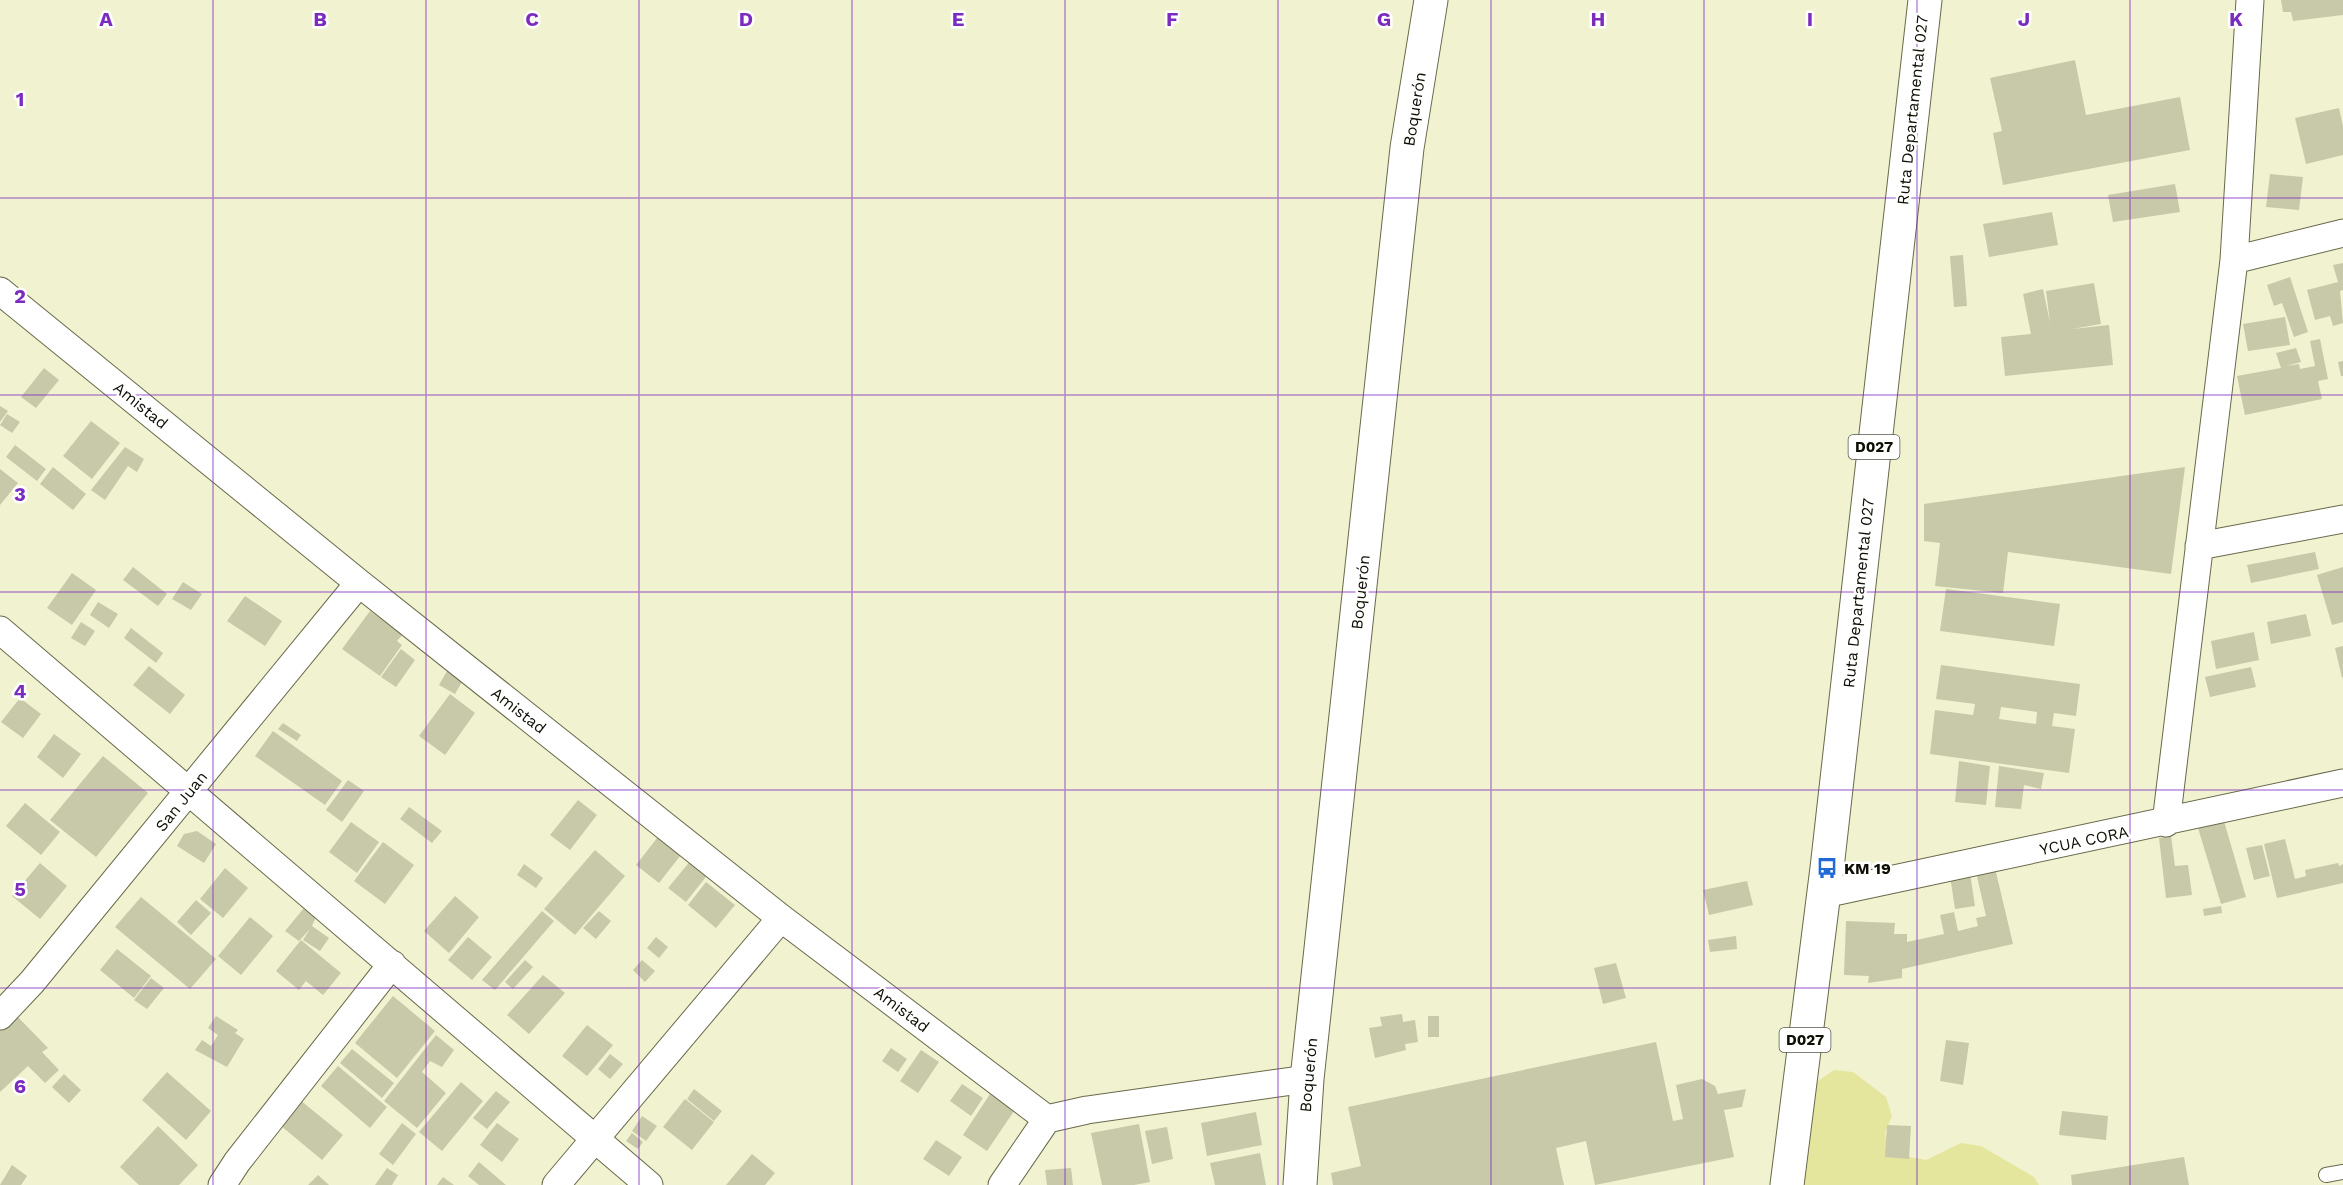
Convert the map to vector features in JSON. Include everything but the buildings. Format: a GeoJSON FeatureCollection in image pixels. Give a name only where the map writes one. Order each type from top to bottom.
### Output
{"type":"FeatureCollection","features":[{"type":"Feature","properties":{"kind":"main road","name":"Boquerón"},"geometry":{"type":"LineString","coordinates":[[1300,1185],[1307,1079],[1407,148],[1431,0]]}},
{"type":"Feature","properties":{"kind":"main road","name":"Ruta Departamental 027"},"geometry":{"type":"LineString","coordinates":[[1787,1185],[1824,894],[1924,0]]}},
{"type":"Feature","properties":{"kind":"street"},"geometry":{"type":"LineString","coordinates":[[2166,823],[2234,260],[2250,0]]}},
{"type":"Feature","properties":{"kind":"street"},"geometry":{"type":"LineString","coordinates":[[2234,260],[2343,233]]}},
{"type":"Feature","properties":{"kind":"street","name":"Amistad"},"geometry":{"type":"LineString","coordinates":[[0,291],[359,583],[781,918],[1047,1119]]}},
{"type":"Feature","properties":{"kind":"street"},"geometry":{"type":"LineString","coordinates":[[2199,546],[2343,519]]}},
{"type":"Feature","properties":{"kind":"street","name":"San Juan"},"geometry":{"type":"LineString","coordinates":[[0,1016],[32,982],[359,583]]}},
{"type":"Feature","properties":{"kind":"street"},"geometry":{"type":"LineString","coordinates":[[0,630],[649,1185]]}},
{"type":"Feature","properties":{"kind":"street","name":"YCUA CORA"},"geometry":{"type":"LineString","coordinates":[[1824,894],[2166,823],[2343,783]]}},
{"type":"Feature","properties":{"kind":"street"},"geometry":{"type":"LineString","coordinates":[[556,1185],[781,918]]}},
{"type":"Feature","properties":{"kind":"street"},"geometry":{"type":"LineString","coordinates":[[222,1185],[237,1162],[392,964]]}},
{"type":"Feature","properties":{"kind":"street"},"geometry":{"type":"LineString","coordinates":[[1002,1185],[1047,1119],[1087,1110],[1307,1079]]}},
{"type":"Feature","properties":{"kind":"lane"},"geometry":{"type":"LineString","coordinates":[[2326,1175],[2343,1172]]}},
{"type":"Feature","properties":{"kind":"green space"},"geometry":{"type":"Polygon","coordinates":[[[1834,1070],[1853,1072],[1886,1097],[1892,1116],[1885,1133],[1888,1153],[1926,1160],[1961,1143],[1981,1146],[2034,1177],[2039,1185],[1800,1185],[1808,1098],[1818,1081],[1834,1070]]]}},
{"type":"Feature","properties":{"kind":"place","name":"KM 19"},"geometry":{"type":"Point","coordinates":[1827,868]}}]}
